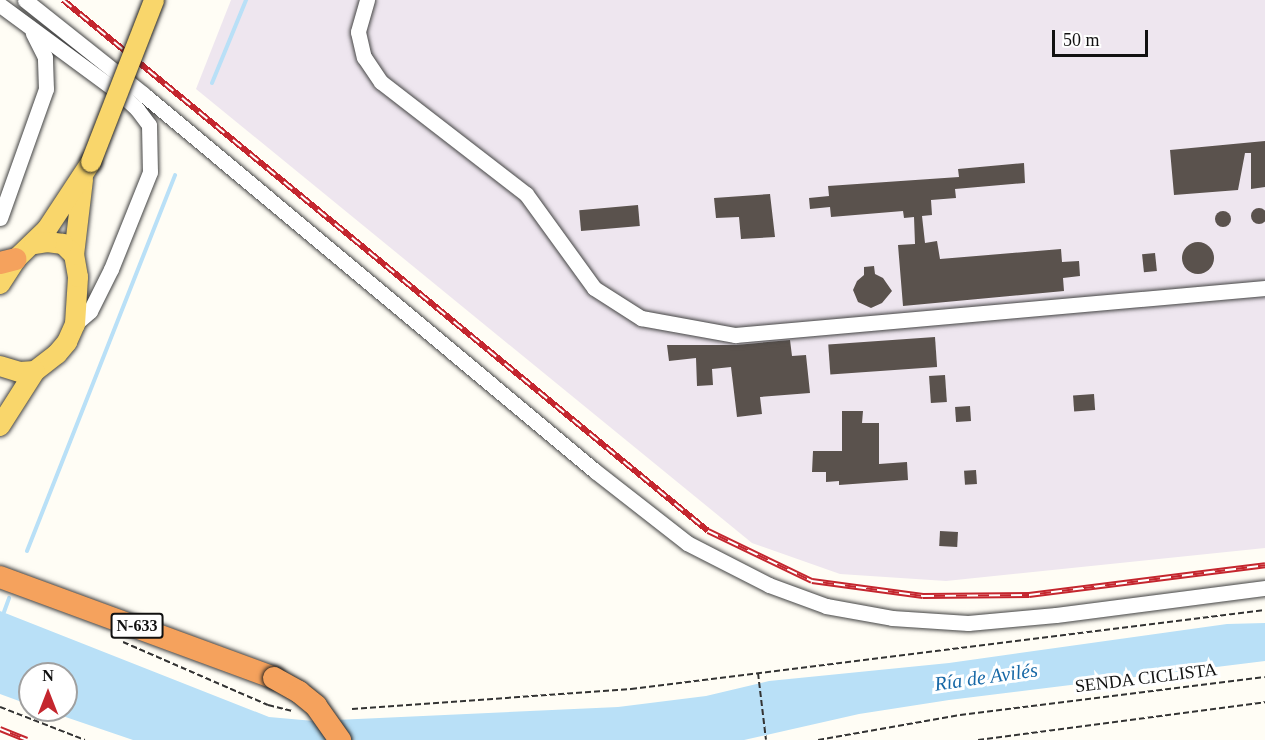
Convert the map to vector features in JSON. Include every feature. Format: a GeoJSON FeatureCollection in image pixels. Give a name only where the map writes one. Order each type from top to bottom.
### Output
{"type":"FeatureCollection","features":[{"type":"Feature","properties":{"kind":"highway","name":"N-633"},"geometry":{"type":"LineString","coordinates":[[0,577],[274,678],[299,692],[316,706],[340,740]]}},
{"type":"Feature","properties":{"kind":"main road"},"geometry":{"type":"LineString","coordinates":[[0,426],[35,371],[57,354],[67,342],[75,324],[78,277],[74,255],[87,170],[154,0]]}},
{"type":"Feature","properties":{"kind":"main road"},"geometry":{"type":"LineString","coordinates":[[0,284],[8,261],[34,244],[87,170]]}},
{"type":"Feature","properties":{"kind":"main road"},"geometry":{"type":"LineString","coordinates":[[34,244],[47,242],[63,244],[74,255]]}},
{"type":"Feature","properties":{"kind":"main road"},"geometry":{"type":"LineString","coordinates":[[0,366],[20,372],[35,371]]}},
{"type":"Feature","properties":{"kind":"lane"},"geometry":{"type":"LineString","coordinates":[[24,0],[143,94],[604,479],[687,543],[769,585],[837,608],[892,618],[968,623],[1056,615],[1265,588]]}},
{"type":"Feature","properties":{"kind":"lane"},"geometry":{"type":"LineString","coordinates":[[367,0],[358,32],[364,57],[381,82],[526,194],[594,288],[641,318],[735,335],[1265,288]]}},
{"type":"Feature","properties":{"kind":"lane"},"geometry":{"type":"LineString","coordinates":[[0,5],[29,29],[122,95],[137,109],[148,125],[150,172],[90,311],[75,324]]}},
{"type":"Feature","properties":{"kind":"lane"},"geometry":{"type":"LineString","coordinates":[[0,218],[46,89],[45,57],[29,29]]}},
{"type":"Feature","properties":{"kind":"path"},"geometry":{"type":"LineString","coordinates":[[352,709],[631,689],[1265,610]]}},
{"type":"Feature","properties":{"kind":"path"},"geometry":{"type":"LineString","coordinates":[[118,640],[268,705],[292,711]]}},
{"type":"Feature","properties":{"kind":"path"},"geometry":{"type":"LineString","coordinates":[[758,673],[766,740]]}},
{"type":"Feature","properties":{"kind":"path","name":"SENDA CICLISTA"},"geometry":{"type":"LineString","coordinates":[[818,740],[960,715],[1265,677]]}},
{"type":"Feature","properties":{"kind":"path"},"geometry":{"type":"LineString","coordinates":[[978,740],[1265,702]]}},
{"type":"Feature","properties":{"kind":"path"},"geometry":{"type":"LineString","coordinates":[[0,708],[85,740]]}},
{"type":"Feature","properties":{"kind":"shaded area"},"geometry":{"type":"Polygon","coordinates":[[[231,0],[1265,0],[1265,548],[946,581],[840,574],[752,543],[196,89],[231,0]]]}},
{"type":"Feature","properties":{"kind":"water","name":"Ría de Avilés"},"geometry":{"type":"Polygon","coordinates":[[[0,611],[269,717],[314,721],[618,707],[706,696],[769,681],[949,663],[1227,624],[1265,623],[1265,661],[949,700],[859,714],[744,740],[133,740],[78,721],[78,662],[18,662],[18,701],[0,694],[0,611]]]}},
{"type":"Feature","properties":{"kind":"building"},"geometry":{"type":"Polygon","coordinates":[[[1265,141],[1265,187],[1251,189],[1251,153],[1245,153],[1238,190],[1174,195],[1170,150],[1265,141]]]}},
{"type":"Feature","properties":{"kind":"building"},"geometry":{"type":"Polygon","coordinates":[[[1024,163],[1025,183],[955,189],[956,198],[931,200],[932,215],[922,216],[925,243],[937,241],[940,259],[1061,249],[1062,262],[1079,261],[1080,276],[1063,278],[1064,291],[903,306],[898,245],[915,244],[914,217],[904,218],[903,211],[831,217],[830,207],[810,209],[809,198],[829,196],[828,186],[959,177],[958,169],[1024,163]]]}},
{"type":"Feature","properties":{"kind":"building"},"geometry":{"type":"Polygon","coordinates":[[[770,194],[775,237],[741,239],[739,217],[716,218],[714,198],[770,194]]]}},
{"type":"Feature","properties":{"kind":"building"},"geometry":{"type":"Polygon","coordinates":[[[638,205],[640,226],[581,231],[579,210],[638,205]]]}},
{"type":"Feature","properties":{"kind":"building"},"geometry":{"type":"Polygon","coordinates":[[[1259,208],[1265,210],[1267,216],[1265,222],[1259,224],[1253,222],[1251,216],[1253,210],[1259,208]]]}},
{"type":"Feature","properties":{"kind":"building"},"geometry":{"type":"Polygon","coordinates":[[[1220,211],[1226,211],[1231,219],[1229,225],[1220,227],[1215,222],[1215,216],[1220,211]]]}},
{"type":"Feature","properties":{"kind":"building"},"geometry":{"type":"Polygon","coordinates":[[[1198,242],[1209,247],[1214,258],[1209,269],[1198,274],[1187,269],[1182,258],[1187,247],[1198,242]]]}},
{"type":"Feature","properties":{"kind":"building"},"geometry":{"type":"Polygon","coordinates":[[[1155,253],[1157,271],[1144,272],[1142,254],[1155,253]]]}},
{"type":"Feature","properties":{"kind":"building"},"geometry":{"type":"Polygon","coordinates":[[[874,266],[875,274],[883,278],[892,291],[882,303],[871,308],[858,302],[853,290],[857,281],[864,275],[864,267],[874,266]]]}},
{"type":"Feature","properties":{"kind":"building"},"geometry":{"type":"Polygon","coordinates":[[[935,337],[937,367],[830,374],[828,344],[935,337]]]}},
{"type":"Feature","properties":{"kind":"building"},"geometry":{"type":"Polygon","coordinates":[[[790,340],[792,356],[806,355],[810,393],[760,397],[762,414],[737,417],[731,367],[712,369],[713,385],[697,386],[696,358],[669,361],[667,345],[736,345],[790,340]]]}},
{"type":"Feature","properties":{"kind":"building"},"geometry":{"type":"Polygon","coordinates":[[[945,375],[947,402],[931,403],[929,376],[945,375]]]}},
{"type":"Feature","properties":{"kind":"building"},"geometry":{"type":"Polygon","coordinates":[[[1094,394],[1095,410],[1074,411],[1073,395],[1094,394]]]}},
{"type":"Feature","properties":{"kind":"building"},"geometry":{"type":"Polygon","coordinates":[[[970,406],[971,421],[956,422],[955,407],[970,406]]]}},
{"type":"Feature","properties":{"kind":"building"},"geometry":{"type":"Polygon","coordinates":[[[842,411],[863,411],[862,423],[879,423],[879,464],[907,462],[908,480],[839,485],[839,481],[826,482],[826,472],[812,472],[813,451],[842,451],[842,411]]]}},
{"type":"Feature","properties":{"kind":"building"},"geometry":{"type":"Polygon","coordinates":[[[976,470],[977,484],[965,485],[964,471],[976,470]]]}},
{"type":"Feature","properties":{"kind":"building"},"geometry":{"type":"Polygon","coordinates":[[[940,531],[958,532],[957,547],[939,546],[940,531]]]}},
{"type":"Feature","properties":{"kind":"waterway"},"geometry":{"type":"LineString","coordinates":[[212,83],[246,0]]}},
{"type":"Feature","properties":{"kind":"waterway"},"geometry":{"type":"LineString","coordinates":[[27,551],[175,175]]}},
{"type":"Feature","properties":{"kind":"waterway"},"geometry":{"type":"LineString","coordinates":[[4,612],[9,598]]}},
{"type":"Feature","properties":{"kind":"railway"},"geometry":{"type":"LineString","coordinates":[[63,0],[708,531],[812,581],[923,596],[1029,595],[1265,565]]}},
{"type":"Feature","properties":{"kind":"railway"},"geometry":{"type":"LineString","coordinates":[[0,729],[27,740]]}}]}
